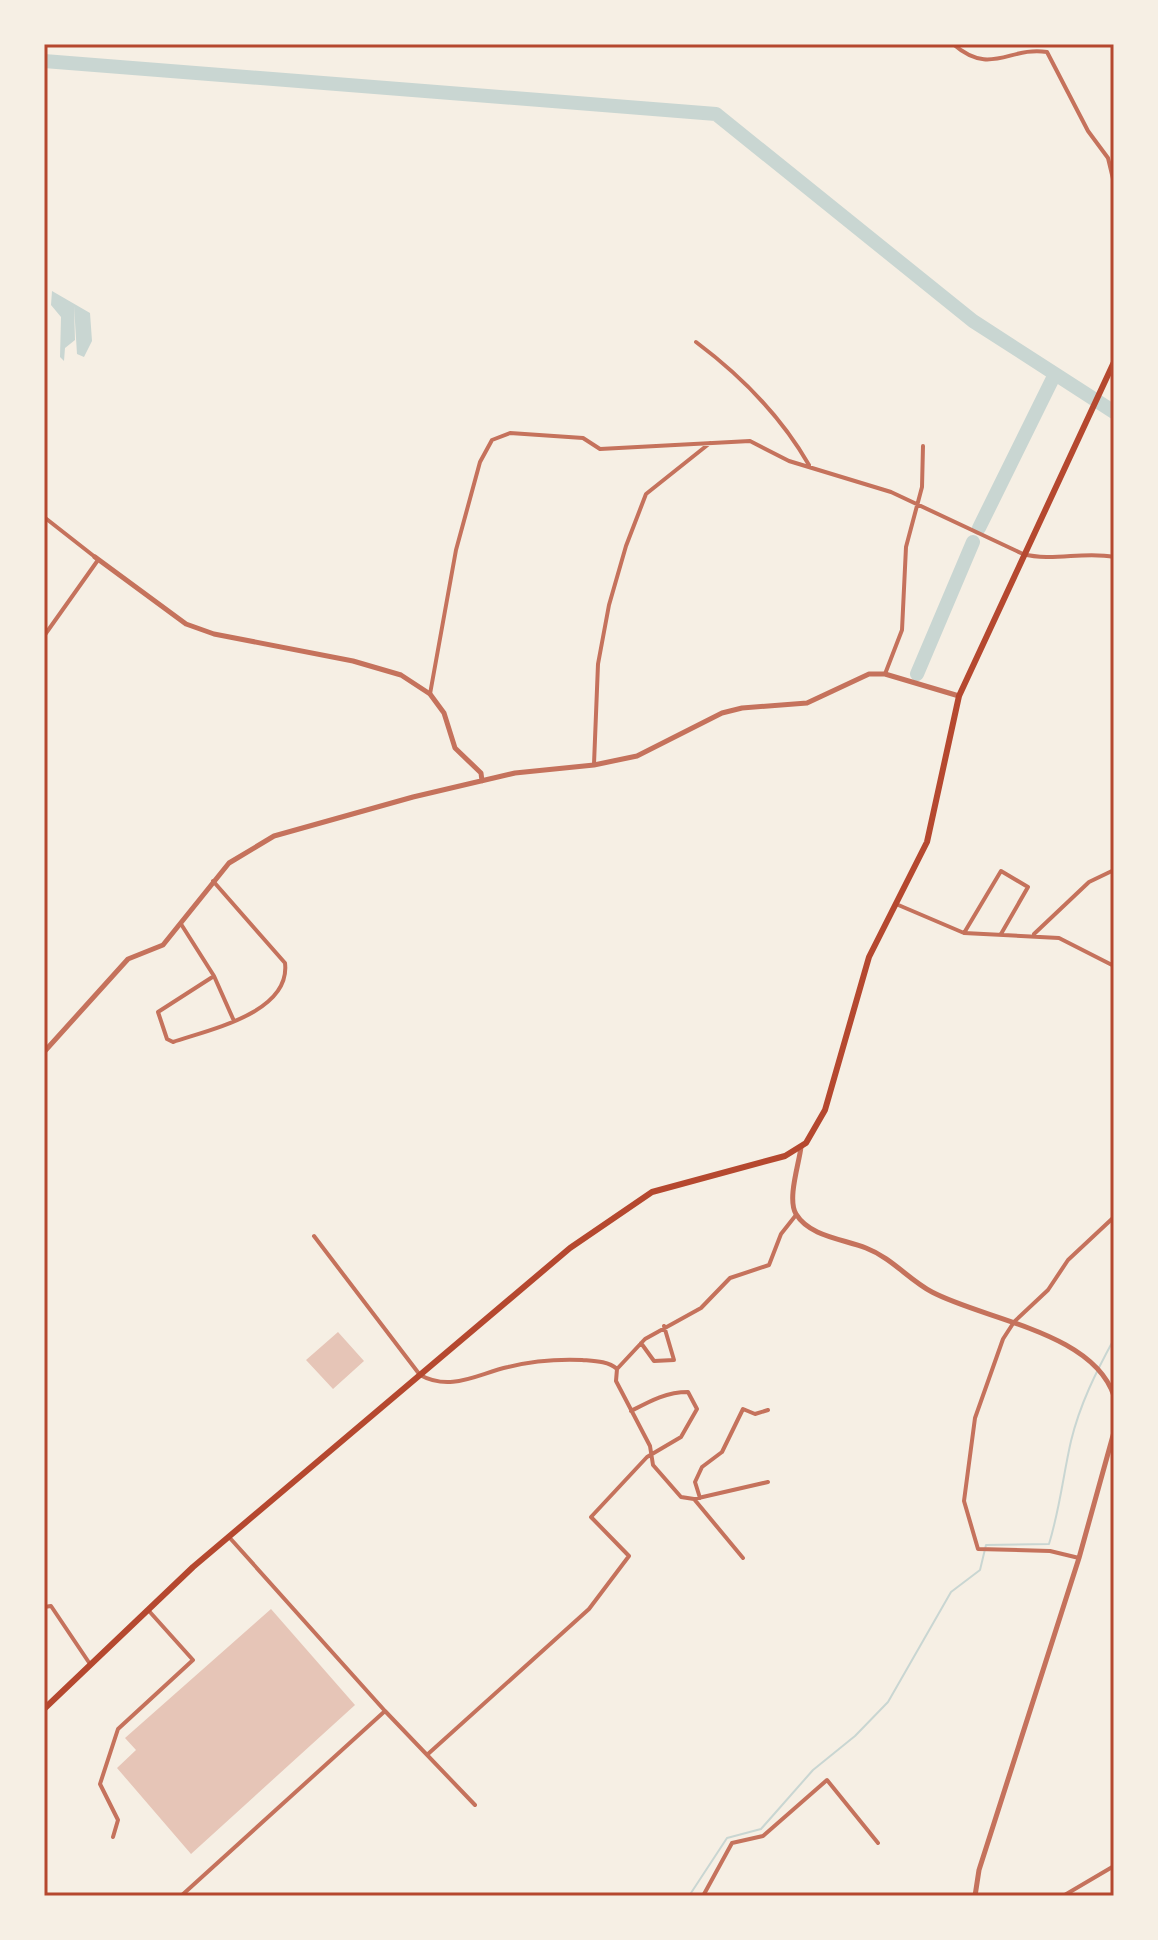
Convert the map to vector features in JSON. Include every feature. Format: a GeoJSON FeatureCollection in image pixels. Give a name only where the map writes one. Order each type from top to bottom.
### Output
{"type":"FeatureCollection","features":[{"type":"Feature","properties":{"kind":"main road"},"geometry":{"type":"LineString","coordinates":[[44,1709],[147,1609],[229,1537],[570,1248],[633,1202],[676,1183],[785,1156],[801,1147],[825,1110],[863,974],[927,842],[959,696],[1114,362]]}},
{"type":"Feature","properties":{"kind":"street"},"geometry":{"type":"LineString","coordinates":[[953,44],[974,57],[995,61],[1033,49],[1047,52],[1088,131],[1108,158],[1114,183]]}},
{"type":"Feature","properties":{"kind":"street"},"geometry":{"type":"LineString","coordinates":[[696,342],[730,369],[782,423],[810,467]]}},
{"type":"Feature","properties":{"kind":"street"},"geometry":{"type":"LineString","coordinates":[[430,694],[456,550],[480,462],[492,440],[510,433],[583,438],[600,449],[750,441],[810,467],[891,492],[1023,554],[1040,559],[1067,554],[1114,557]]}},
{"type":"Feature","properties":{"kind":"street"},"geometry":{"type":"LineString","coordinates":[[594,765],[598,664],[609,605],[626,546],[646,494],[711,441]]}},
{"type":"Feature","properties":{"kind":"street"},"geometry":{"type":"LineString","coordinates":[[885,674],[902,630],[906,547],[922,487],[923,446]]}},
{"type":"Feature","properties":{"kind":"street"},"geometry":{"type":"LineString","coordinates":[[44,517],[186,624],[214,634],[365,664],[401,675],[430,694],[444,713],[450,740],[481,773],[482,781]]}},
{"type":"Feature","properties":{"kind":"street"},"geometry":{"type":"LineString","coordinates":[[44,636],[97,558]]}},
{"type":"Feature","properties":{"kind":"street"},"geometry":{"type":"LineString","coordinates":[[44,1052],[128,959],[163,945],[213,881],[246,850],[274,836],[482,781],[637,756],[722,713],[742,708],[807,703],[869,674],[885,674],[959,696]]}},
{"type":"Feature","properties":{"kind":"street"},"geometry":{"type":"LineString","coordinates":[[1034,934],[1089,882],[1114,870]]}},
{"type":"Feature","properties":{"kind":"street"},"geometry":{"type":"LineString","coordinates":[[964,933],[1001,871],[1028,887],[1001,934]]}},
{"type":"Feature","properties":{"kind":"street"},"geometry":{"type":"LineString","coordinates":[[213,881],[285,963],[286,975],[265,1006],[234,1021],[173,1042],[167,1039],[158,1012],[161,1007],[214,976]]}},
{"type":"Feature","properties":{"kind":"street"},"geometry":{"type":"LineString","coordinates":[[896,904],[964,933],[1034,934],[1059,938],[1081,946],[1114,966]]}},
{"type":"Feature","properties":{"kind":"street"},"geometry":{"type":"LineString","coordinates":[[181,924],[214,976],[234,1021]]}},
{"type":"Feature","properties":{"kind":"street"},"geometry":{"type":"LineString","coordinates":[[801,1147],[793,1200],[796,1215],[824,1234],[868,1248],[937,1294],[1014,1322],[1073,1350],[1106,1380],[1114,1396]]}},
{"type":"Feature","properties":{"kind":"street"},"geometry":{"type":"LineString","coordinates":[[768,1482],[697,1499],[681,1497],[653,1465],[651,1454],[619,1391],[617,1369],[641,1343],[664,1326],[701,1308],[730,1278],[769,1265],[781,1234],[796,1215]]}},
{"type":"Feature","properties":{"kind":"street"},"geometry":{"type":"LineString","coordinates":[[1079,1558],[1050,1551],[978,1549],[964,1501],[975,1418],[1003,1339],[1014,1322],[1048,1290],[1068,1260],[1114,1217]]}},
{"type":"Feature","properties":{"kind":"street"},"geometry":{"type":"LineString","coordinates":[[314,1236],[420,1375],[444,1384],[511,1366],[572,1360],[597,1361],[617,1369]]}},
{"type":"Feature","properties":{"kind":"street"},"geometry":{"type":"LineString","coordinates":[[641,1343],[654,1361],[674,1360],[664,1326]]}},
{"type":"Feature","properties":{"kind":"street"},"geometry":{"type":"LineString","coordinates":[[428,1754],[589,1609],[629,1556],[591,1517],[651,1454],[681,1437],[697,1409],[688,1392],[676,1392],[661,1395],[631,1411]]}},
{"type":"Feature","properties":{"kind":"street"},"geometry":{"type":"LineString","coordinates":[[743,1558],[697,1499],[695,1482],[702,1467],[722,1452],[743,1409],[755,1414],[768,1410]]}},
{"type":"Feature","properties":{"kind":"street"},"geometry":{"type":"LineString","coordinates":[[975,1896],[979,1870],[1079,1558],[1114,1432]]}},
{"type":"Feature","properties":{"kind":"street"},"geometry":{"type":"LineString","coordinates":[[229,1537],[385,1711],[475,1805]]}},
{"type":"Feature","properties":{"kind":"street"},"geometry":{"type":"LineString","coordinates":[[44,1607],[51,1606],[90,1664]]}},
{"type":"Feature","properties":{"kind":"street"},"geometry":{"type":"LineString","coordinates":[[113,1837],[118,1820],[100,1784],[118,1729],[193,1660],[147,1609]]}},
{"type":"Feature","properties":{"kind":"street"},"geometry":{"type":"LineString","coordinates":[[181,1896],[385,1711]]}},
{"type":"Feature","properties":{"kind":"street"},"geometry":{"type":"LineString","coordinates":[[703,1896],[732,1843],[763,1836],[827,1780],[878,1843]]}},
{"type":"Feature","properties":{"kind":"street"},"geometry":{"type":"LineString","coordinates":[[1063,1896],[1114,1866]]}},
{"type":"Feature","properties":{"kind":"shaded area"},"geometry":{"type":"Polygon","coordinates":[[[52,291],[90,313],[92,341],[84,357],[77,354],[74,306],[75,340],[65,348],[64,361],[60,357],[61,317],[51,305],[52,291]]]}},
{"type":"Feature","properties":{"kind":"building"},"geometry":{"type":"Polygon","coordinates":[[[338,1332],[364,1361],[333,1389],[306,1360],[338,1332]]]}},
{"type":"Feature","properties":{"kind":"building"},"geometry":{"type":"Polygon","coordinates":[[[271,1609],[355,1705],[191,1854],[117,1768],[136,1750],[125,1738],[271,1609]]]}},
{"type":"Feature","properties":{"kind":"waterway"},"geometry":{"type":"LineString","coordinates":[[44,61],[716,114],[973,321],[1114,412]]}},
{"type":"Feature","properties":{"kind":"waterway"},"geometry":{"type":"LineString","coordinates":[[979,528],[1054,376]]}},
{"type":"Feature","properties":{"kind":"waterway"},"geometry":{"type":"LineString","coordinates":[[917,674],[973,542]]}},
{"type":"Feature","properties":{"kind":"waterway"},"geometry":{"type":"LineString","coordinates":[[689,1896],[727,1838],[761,1829],[813,1770],[855,1736],[888,1702],[951,1592],[980,1570],[986,1545],[1049,1544],[1075,1427],[1089,1388],[1114,1339]]}}]}
